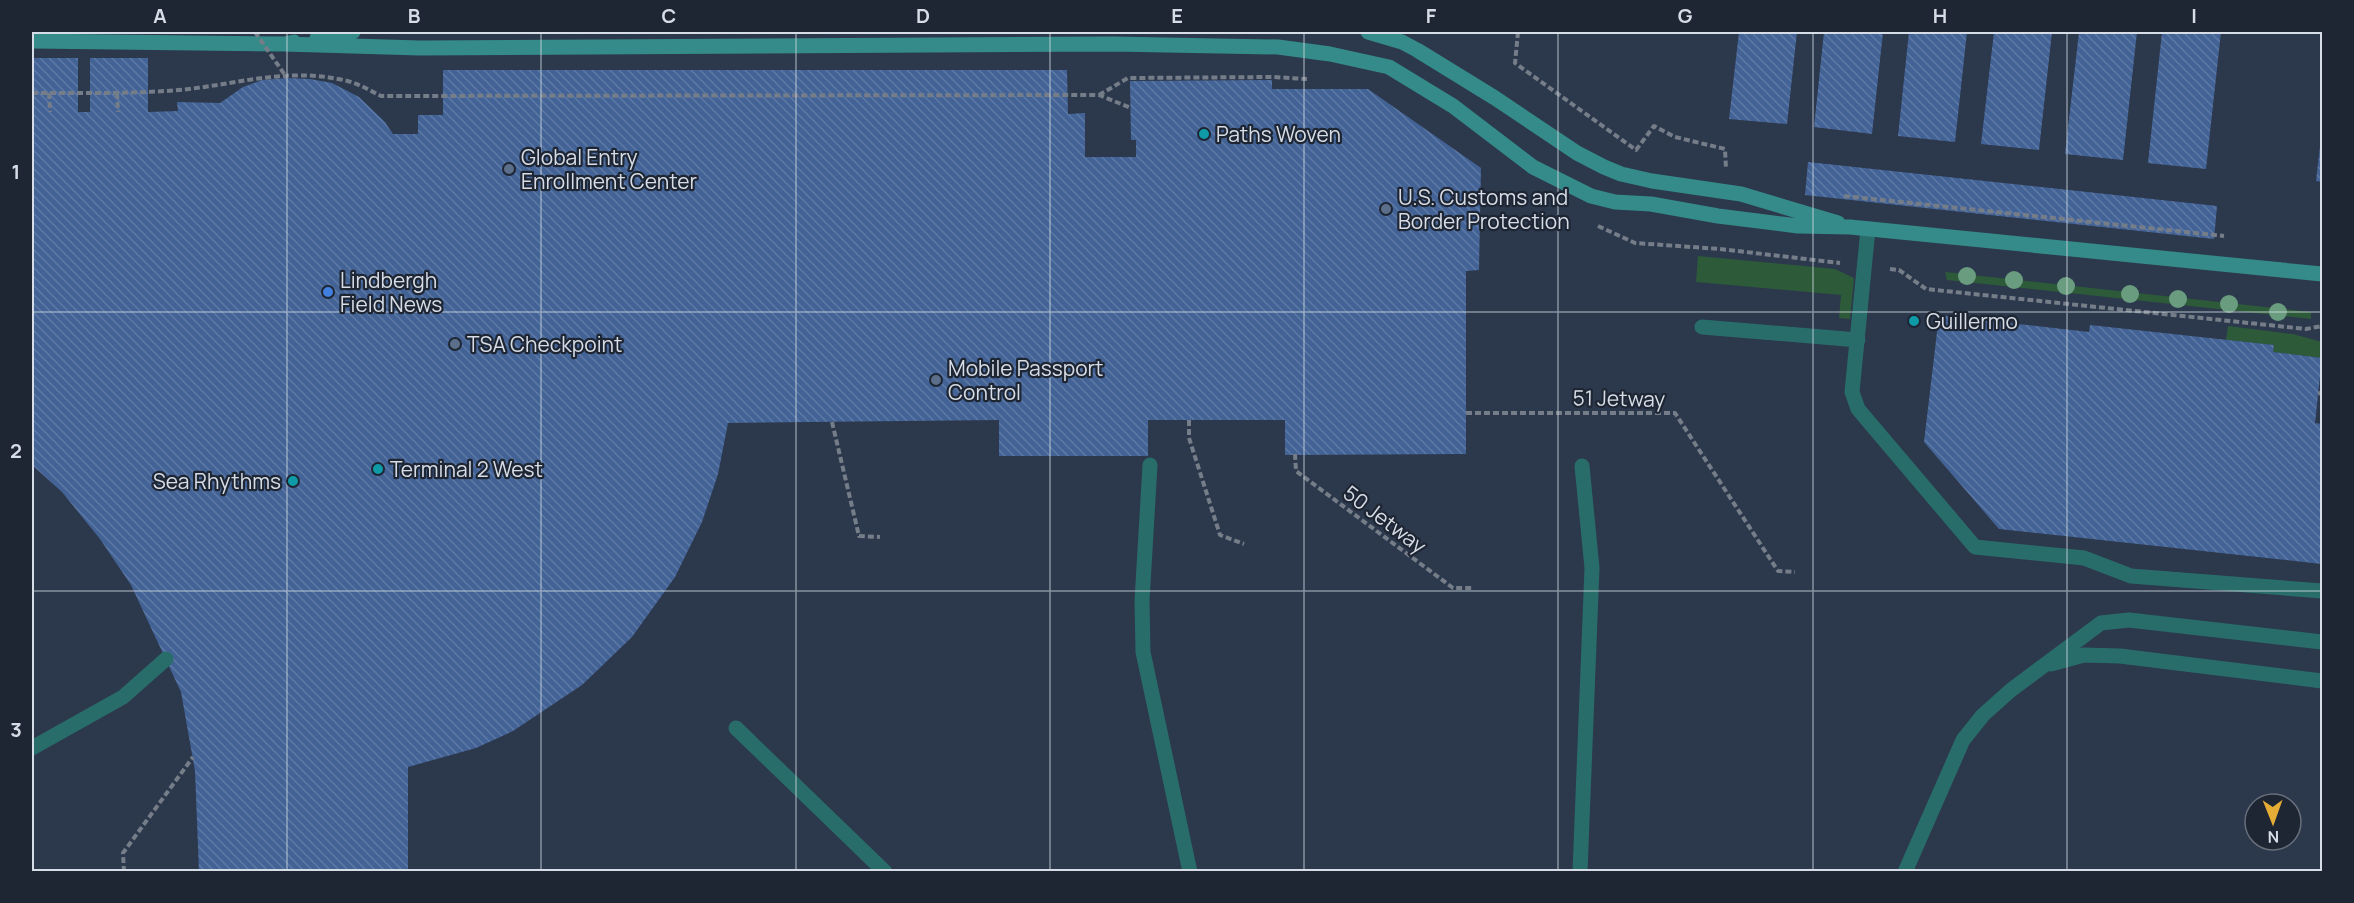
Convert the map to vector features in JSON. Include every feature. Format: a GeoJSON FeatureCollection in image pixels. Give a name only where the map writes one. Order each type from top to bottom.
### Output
{"type":"FeatureCollection","features":[{"type":"Feature","properties":{"kind":"main road"},"geometry":{"type":"LineString","coordinates":[[284,44],[353,32]]}},
{"type":"Feature","properties":{"kind":"main road"},"geometry":{"type":"LineString","coordinates":[[1368,32],[1387,37],[1417,50],[1495,98],[1577,153],[1604,167],[1652,181],[1742,194],[1824,217],[1850,227]]}},
{"type":"Feature","properties":{"kind":"main road"},"geometry":{"type":"LineString","coordinates":[[32,41],[420,48],[1101,44],[1278,47],[1330,54],[1389,67],[1453,106],[1533,166],[1592,196],[1615,202],[1651,204],[1786,224],[1850,227],[2322,274]]}},
{"type":"Feature","properties":{"kind":"lane"},"geometry":{"type":"LineString","coordinates":[[1868,229],[1852,392],[1858,409],[1975,547],[2084,558],[2131,576],[2322,591]]}},
{"type":"Feature","properties":{"kind":"lane"},"geometry":{"type":"LineString","coordinates":[[1702,327],[1858,340]]}},
{"type":"Feature","properties":{"kind":"lane"},"geometry":{"type":"LineString","coordinates":[[1150,465],[1142,601],[1143,652],[1190,872]]}},
{"type":"Feature","properties":{"kind":"lane"},"geometry":{"type":"LineString","coordinates":[[1580,872],[1592,568],[1582,466]]}},
{"type":"Feature","properties":{"kind":"lane"},"geometry":{"type":"LineString","coordinates":[[1905,872],[1963,740],[1983,715],[2011,690],[2101,623],[2130,620],[2322,642]]}},
{"type":"Feature","properties":{"kind":"lane"},"geometry":{"type":"LineString","coordinates":[[2045,666],[2084,655],[2120,656],[2322,681]]}},
{"type":"Feature","properties":{"kind":"lane"},"geometry":{"type":"LineString","coordinates":[[32,748],[123,697],[166,659]]}},
{"type":"Feature","properties":{"kind":"lane"},"geometry":{"type":"LineString","coordinates":[[736,728],[885,872]]}},
{"type":"Feature","properties":{"kind":"path"},"geometry":{"type":"LineString","coordinates":[[255,32],[286,78]]}},
{"type":"Feature","properties":{"kind":"path"},"geometry":{"type":"LineString","coordinates":[[1518,32],[1515,63],[1636,150],[1654,126],[1675,137],[1725,149],[1726,170]]}},
{"type":"Feature","properties":{"kind":"path"},"geometry":{"type":"LineString","coordinates":[[32,93],[117,93],[217,87],[258,77],[301,74],[345,80],[381,96],[1099,95],[1131,108]]}},
{"type":"Feature","properties":{"kind":"path"},"geometry":{"type":"LineString","coordinates":[[242,81],[243,87]]}},
{"type":"Feature","properties":{"kind":"path"},"geometry":{"type":"LineString","coordinates":[[49,93],[50,112]]}},
{"type":"Feature","properties":{"kind":"path"},"geometry":{"type":"LineString","coordinates":[[117,93],[118,112]]}},
{"type":"Feature","properties":{"kind":"path"},"geometry":{"type":"LineString","coordinates":[[1842,196],[2229,237]]}},
{"type":"Feature","properties":{"kind":"path","name":"51 Jetway"},"geometry":{"type":"LineString","coordinates":[[1466,412],[1675,413],[1778,571],[1795,572]]}},
{"type":"Feature","properties":{"kind":"path"},"geometry":{"type":"LineString","coordinates":[[1189,420],[1189,438],[1220,535],[1244,544]]}},
{"type":"Feature","properties":{"kind":"path"},"geometry":{"type":"LineString","coordinates":[[832,422],[859,536],[880,537]]}},
{"type":"Feature","properties":{"kind":"path","name":"50 Jetway"},"geometry":{"type":"LineString","coordinates":[[1295,454],[1296,471],[1453,588],[1473,588]]}},
{"type":"Feature","properties":{"kind":"path"},"geometry":{"type":"LineString","coordinates":[[124,872],[123,853],[193,757]]}},
{"type":"Feature","properties":{"kind":"shaded area"},"geometry":{"type":"Polygon","coordinates":[[[32,32],[2322,32],[2322,871],[32,871],[32,32]]]}},
{"type":"Feature","properties":{"kind":"green space"},"geometry":{"type":"Polygon","coordinates":[[[1698,256],[1835,269],[1854,278],[1850,319],[1839,318],[1841,295],[1696,282],[1698,256]]]}},
{"type":"Feature","properties":{"kind":"green space"},"geometry":{"type":"Polygon","coordinates":[[[1945,272],[2311,312],[2311,319],[1947,280],[1945,272]]]}},
{"type":"Feature","properties":{"kind":"green space"},"geometry":{"type":"Polygon","coordinates":[[[2228,326],[2293,334],[2322,342],[2322,358],[2273,352],[2274,345],[2226,340],[2228,326]]]}},
{"type":"Feature","properties":{"kind":"building"},"geometry":{"type":"Polygon","coordinates":[[[1739,32],[1797,32],[1787,124],[1729,119],[1739,32]]]}},
{"type":"Feature","properties":{"kind":"building"},"geometry":{"type":"Polygon","coordinates":[[[1824,32],[1883,32],[1872,134],[1814,127],[1824,32]]]}},
{"type":"Feature","properties":{"kind":"building"},"geometry":{"type":"Polygon","coordinates":[[[1909,32],[1967,32],[1955,142],[1898,136],[1909,32]]]}},
{"type":"Feature","properties":{"kind":"building"},"geometry":{"type":"Polygon","coordinates":[[[1994,32],[2052,32],[2039,150],[1981,144],[1994,32]]]}},
{"type":"Feature","properties":{"kind":"building"},"geometry":{"type":"Polygon","coordinates":[[[2079,32],[2137,32],[2123,160],[2065,154],[2079,32]]]}},
{"type":"Feature","properties":{"kind":"building"},"geometry":{"type":"Polygon","coordinates":[[[2162,32],[2221,32],[2206,169],[2148,163],[2162,32]]]}},
{"type":"Feature","properties":{"kind":"building","name":"Terminal 2 West"},"geometry":{"type":"Polygon","coordinates":[[[32,58],[78,58],[78,112],[90,112],[90,58],[148,58],[148,112],[178,111],[177,102],[220,103],[243,87],[262,80],[310,79],[332,83],[359,97],[385,122],[393,134],[418,134],[418,115],[443,115],[443,70],[1067,70],[1068,114],[1085,113],[1085,157],[1136,157],[1136,140],[1131,140],[1130,81],[1272,80],[1272,89],[1368,89],[1481,168],[1479,270],[1466,271],[1466,454],[1285,455],[1285,420],[1148,420],[1148,456],[999,456],[999,420],[728,423],[718,474],[702,522],[675,577],[632,637],[582,685],[513,731],[476,748],[408,767],[408,872],[199,872],[195,771],[181,692],[131,585],[100,539],[62,492],[32,465],[32,58]]]}},
{"type":"Feature","properties":{"kind":"building"},"geometry":{"type":"Polygon","coordinates":[[[2322,138],[2322,182],[2316,181],[2322,138]]]}},
{"type":"Feature","properties":{"kind":"building"},"geometry":{"type":"Polygon","coordinates":[[[1808,162],[2217,206],[2214,239],[1805,195],[1808,162]]]}},
{"type":"Feature","properties":{"kind":"building"},"geometry":{"type":"Polygon","coordinates":[[[1939,315],[2089,332],[2090,325],[2274,345],[2273,352],[2322,358],[2315,423],[2322,424],[2322,564],[1999,529],[1924,442],[1939,315]]]}},
{"type":"Feature","properties":{"kind":"place","name":"Paths Woven"},"geometry":{"type":"Point","coordinates":[1204,134]}},
{"type":"Feature","properties":{"kind":"place","name":"Global Entry Enrollment Center"},"geometry":{"type":"Point","coordinates":[509,169]}},
{"type":"Feature","properties":{"kind":"place","name":"U.S. Customs and Border Protection"},"geometry":{"type":"Point","coordinates":[1386,209]}},
{"type":"Feature","properties":{"kind":"place","name":"Lindbergh Field News"},"geometry":{"type":"Point","coordinates":[328,292]}},
{"type":"Feature","properties":{"kind":"place","name":"Guillermo"},"geometry":{"type":"Point","coordinates":[1914,321]}},
{"type":"Feature","properties":{"kind":"place","name":"TSA Checkpoint"},"geometry":{"type":"Point","coordinates":[455,344]}},
{"type":"Feature","properties":{"kind":"place","name":"Mobile Passport Control"},"geometry":{"type":"Point","coordinates":[936,380]}},
{"type":"Feature","properties":{"kind":"place","name":"Terminal 2 West"},"geometry":{"type":"Point","coordinates":[378,469]}},
{"type":"Feature","properties":{"kind":"place","name":"Sea Rhythms"},"geometry":{"type":"Point","coordinates":[293,481]}}]}
